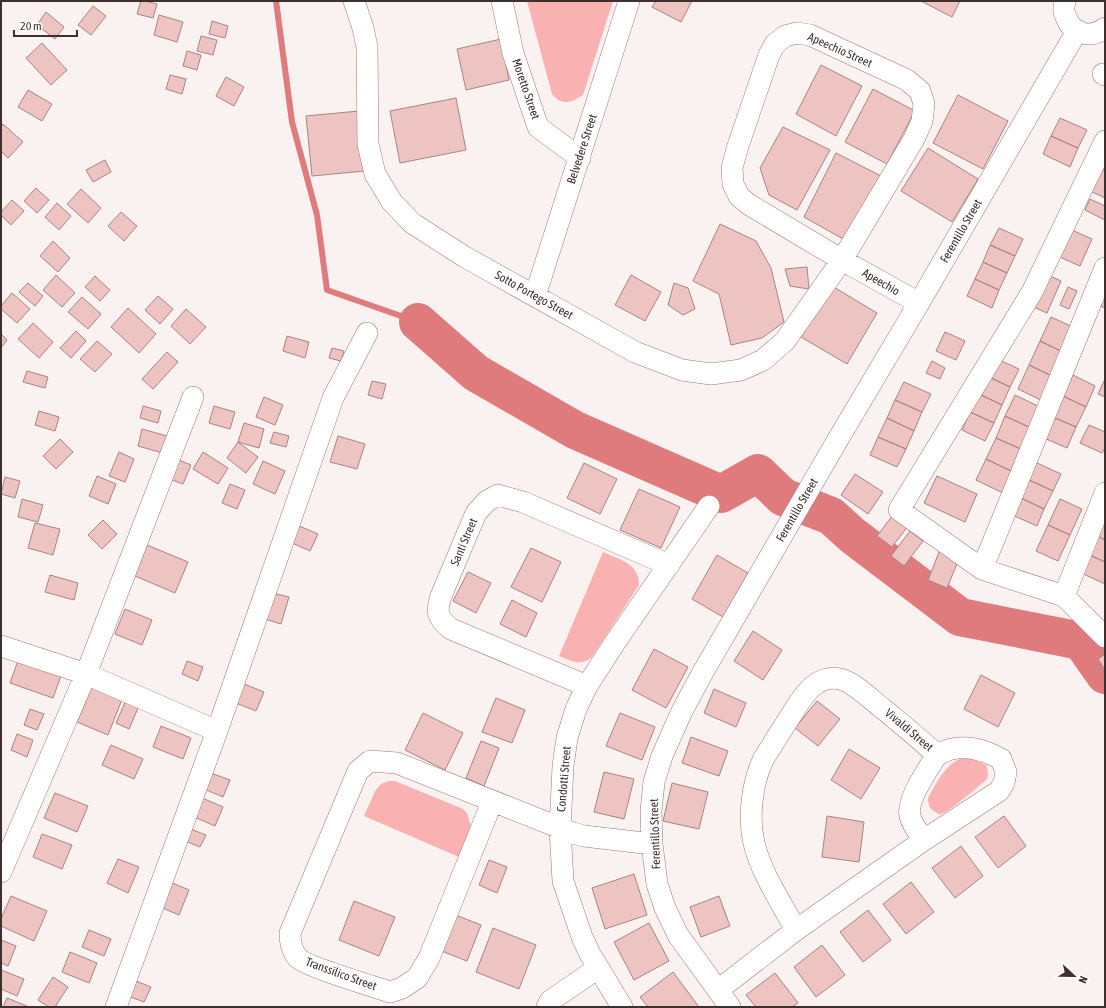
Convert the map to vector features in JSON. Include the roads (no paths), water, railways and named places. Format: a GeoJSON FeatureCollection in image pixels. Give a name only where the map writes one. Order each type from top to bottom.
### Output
{"type":"FeatureCollection","features":[{"type":"Feature","properties":{"kind":"street","name":"Sotto Portego Street"},"geometry":{"type":"LineString","coordinates":[[354,1],[363,28],[367,47],[368,144],[375,174],[392,202],[412,223],[464,257],[635,352],[682,370],[711,374],[742,370],[763,360],[785,341],[842,260]]}},
{"type":"Feature","properties":{"kind":"street","name":"Moretto Street"},"geometry":{"type":"LineString","coordinates":[[502,1],[513,53],[538,127],[580,158]]}},
{"type":"Feature","properties":{"kind":"street","name":"Belvedere Street"},"geometry":{"type":"LineString","coordinates":[[535,296],[629,1]]}},
{"type":"Feature","properties":{"kind":"street"},"geometry":{"type":"LineString","coordinates":[[1065,1],[1064,10],[1068,23],[1077,31],[1088,34],[1099,32],[1105,28]]}},
{"type":"Feature","properties":{"kind":"street","name":"Ferentillo Street"},"geometry":{"type":"LineString","coordinates":[[724,999],[678,935],[665,908],[657,884],[652,844],[651,811],[654,782],[662,756],[682,711],[785,531],[919,304],[1077,31]]}},
{"type":"Feature","properties":{"kind":"street","name":"Apeechio Street"},"geometry":{"type":"LineString","coordinates":[[797,33],[810,35],[907,80],[920,91],[924,104],[922,121],[914,139],[842,260],[748,204],[739,196],[733,184],[732,168],[737,149],[770,55],[775,44],[785,36],[797,33]]}},
{"type":"Feature","properties":{"kind":"street"},"geometry":{"type":"LineString","coordinates":[[1105,141],[1032,292],[898,510],[982,569],[1064,596],[1105,637]]}},
{"type":"Feature","properties":{"kind":"street","name":"Apeechio"},"geometry":{"type":"LineString","coordinates":[[842,260],[919,304]]}},
{"type":"Feature","properties":{"kind":"street"},"geometry":{"type":"LineString","coordinates":[[982,569],[1105,268]]}},
{"type":"Feature","properties":{"kind":"street"},"geometry":{"type":"LineString","coordinates":[[116,1007],[217,731],[333,398],[367,333]]}},
{"type":"Feature","properties":{"kind":"street"},"geometry":{"type":"LineString","coordinates":[[1,872],[86,674],[193,397]]}},
{"type":"Feature","properties":{"kind":"street"},"geometry":{"type":"LineString","coordinates":[[1064,596],[1105,493]]}},
{"type":"Feature","properties":{"kind":"street","name":"Santi Street"},"geometry":{"type":"LineString","coordinates":[[587,686],[451,628],[443,623],[438,616],[438,606],[441,596],[476,513],[487,502],[498,495],[509,497],[669,565]]}},
{"type":"Feature","properties":{"kind":"street","name":"Condotti Street"},"geometry":{"type":"LineString","coordinates":[[622,1007],[590,954],[582,937],[563,881],[560,829],[563,766],[567,738],[576,709],[587,686],[614,644],[709,506]]}},
{"type":"Feature","properties":{"kind":"street"},"geometry":{"type":"LineString","coordinates":[[1,646],[86,674],[217,731]]}},
{"type":"Feature","properties":{"kind":"street","name":"Vivaldi Street"},"geometry":{"type":"LineString","coordinates":[[724,999],[796,930],[924,840],[999,791],[1004,783],[1006,772],[1001,759],[986,752],[968,747],[951,749],[937,754],[855,686],[840,679],[828,678],[814,684],[804,694],[763,759],[756,780],[752,805],[754,842],[760,861],[796,930]]}},
{"type":"Feature","properties":{"kind":"street"},"geometry":{"type":"LineString","coordinates":[[924,840],[913,824],[910,815],[911,801],[937,754]]}},
{"type":"Feature","properties":{"kind":"street","name":"Transsilico Street"},"geometry":{"type":"LineString","coordinates":[[492,802],[429,958],[417,978],[402,988],[390,992],[311,965],[298,958],[291,947],[290,933],[358,771],[370,761],[397,763],[560,829],[584,836],[652,844]]}},
{"type":"Feature","properties":{"kind":"street"},"geometry":{"type":"LineString","coordinates":[[547,1007],[550,1001],[598,968]]}},
{"type":"Feature","properties":{"kind":"waterway"},"geometry":{"type":"LineString","coordinates":[[276,1],[292,122],[317,215],[327,290],[418,322]]}},
{"type":"Feature","properties":{"kind":"waterway"},"geometry":{"type":"LineString","coordinates":[[418,322],[476,373],[575,430],[721,494],[758,473],[783,497],[831,516],[852,535],[960,617],[1081,641],[1105,675]]}}]}
